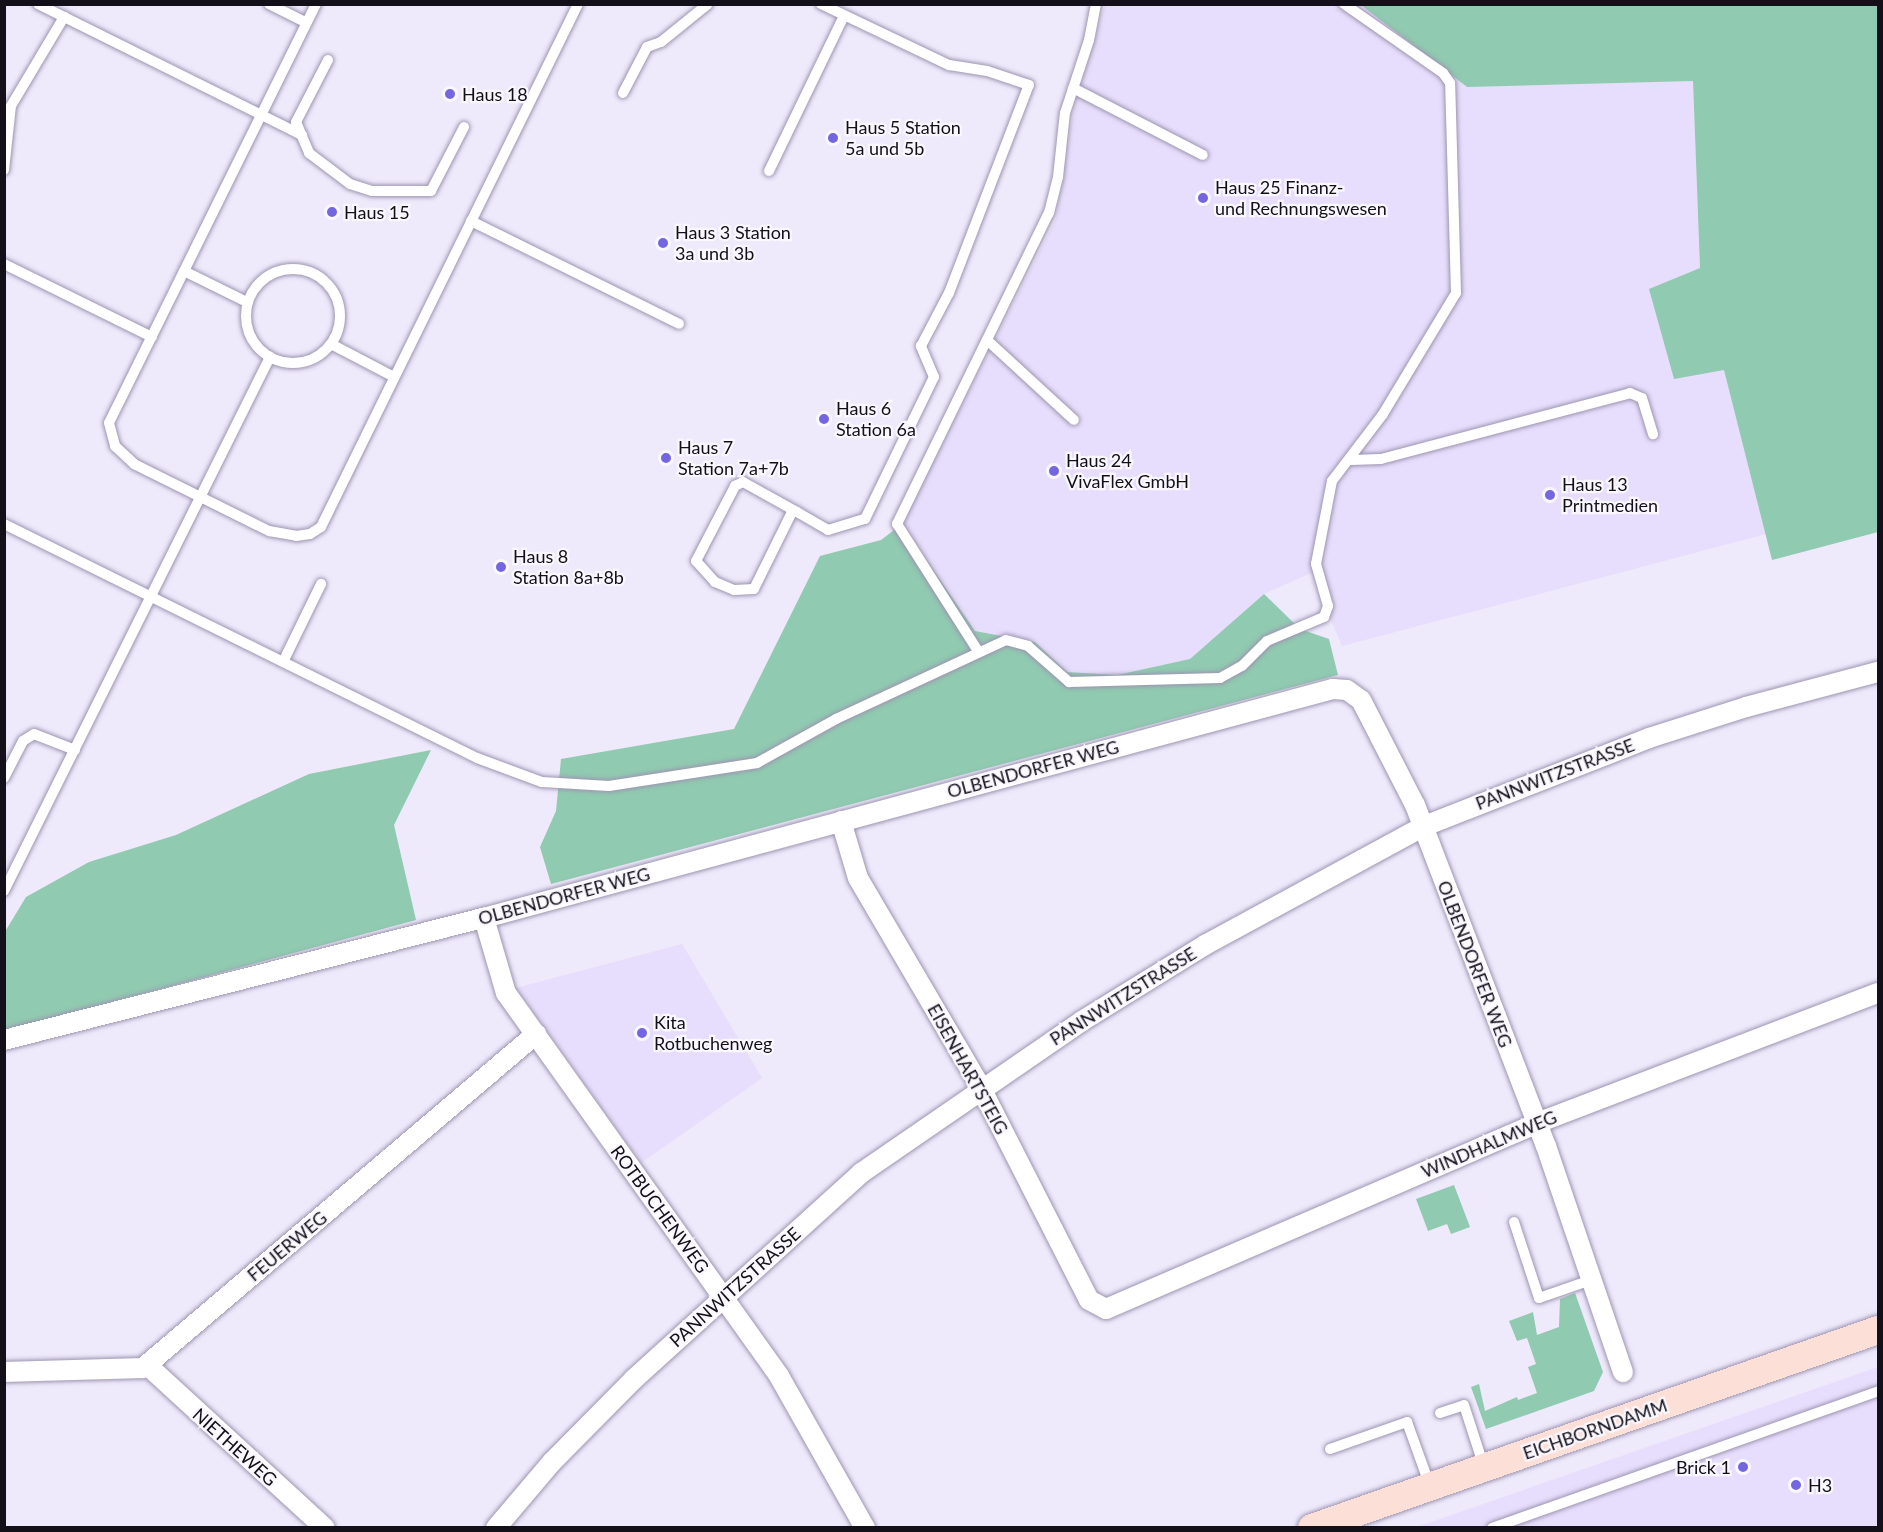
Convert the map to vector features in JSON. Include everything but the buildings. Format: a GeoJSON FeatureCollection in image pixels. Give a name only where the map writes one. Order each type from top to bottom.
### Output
{"type":"FeatureCollection","features":[{"type":"Feature","properties":{"kind":"main road","name":"EICHBORNDAMM"},"geometry":{"type":"LineString","coordinates":[[1312,1527],[1878,1330]]}},
{"type":"Feature","properties":{"kind":"street","name":"PANNWITZSTRASSE"},"geometry":{"type":"LineString","coordinates":[[496,1527],[552,1462],[634,1379],[861,1173],[1082,1020],[1205,945],[1422,827],[1649,738],[1746,707],[1878,672]]}},
{"type":"Feature","properties":{"kind":"street","name":"OLBENDORFER WEG"},"geometry":{"type":"LineString","coordinates":[[4,1040],[484,918],[1333,689],[1347,690],[1361,700],[1415,805],[1537,1123],[1623,1372]]}},
{"type":"Feature","properties":{"kind":"street","name":"EISENHARTSTEIG"},"geometry":{"type":"LineString","coordinates":[[841,821],[858,878],[981,1088],[1089,1300],[1106,1309]]}},
{"type":"Feature","properties":{"kind":"street","name":"ROTBUCHENWEG"},"geometry":{"type":"LineString","coordinates":[[484,918],[507,993],[779,1376],[865,1527]]}},
{"type":"Feature","properties":{"kind":"street","name":"WINDHALMWEG"},"geometry":{"type":"LineString","coordinates":[[1106,1309],[1537,1123],[1878,993]]}},
{"type":"Feature","properties":{"kind":"street","name":"FEUERWEG"},"geometry":{"type":"LineString","coordinates":[[147,1365],[536,1034]]}},
{"type":"Feature","properties":{"kind":"street"},"geometry":{"type":"LineString","coordinates":[[4,1371],[147,1365]]}},
{"type":"Feature","properties":{"kind":"street","name":"NIETHEWEG"},"geometry":{"type":"LineString","coordinates":[[147,1365],[324,1527]]}},
{"type":"Feature","properties":{"kind":"lane"},"geometry":{"type":"LineString","coordinates":[[38,4],[302,135]]}},
{"type":"Feature","properties":{"kind":"lane"},"geometry":{"type":"LineString","coordinates":[[269,4],[307,23]]}},
{"type":"Feature","properties":{"kind":"lane"},"geometry":{"type":"LineString","coordinates":[[316,4],[109,423],[115,446],[134,465],[269,531],[296,536],[310,534],[321,526],[578,4]]}},
{"type":"Feature","properties":{"kind":"lane"},"geometry":{"type":"LineString","coordinates":[[623,93],[647,47],[661,42],[708,4]]}},
{"type":"Feature","properties":{"kind":"lane"},"geometry":{"type":"LineString","coordinates":[[793,510],[754,589],[734,590],[715,582],[696,561],[735,486],[743,482],[793,510],[828,530],[865,519],[934,377],[921,346],[949,293],[1029,85],[987,71],[949,65],[821,4]]}},
{"type":"Feature","properties":{"kind":"lane"},"geometry":{"type":"LineString","coordinates":[[978,651],[897,524],[1049,213],[1058,177],[1065,113],[1096,4]]}},
{"type":"Feature","properties":{"kind":"lane"},"geometry":{"type":"LineString","coordinates":[[4,524],[511,773],[542,782],[609,786],[757,763],[836,719],[978,651],[1006,640],[1028,646],[1069,682],[1220,678],[1242,666],[1267,641],[1324,617],[1328,606],[1316,564],[1332,481],[1351,460],[1456,293],[1450,83],[1443,73],[1344,4]]}},
{"type":"Feature","properties":{"kind":"lane"},"geometry":{"type":"LineString","coordinates":[[769,171],[844,16]]}},
{"type":"Feature","properties":{"kind":"lane"},"geometry":{"type":"LineString","coordinates":[[4,170],[11,106],[64,17]]}},
{"type":"Feature","properties":{"kind":"lane"},"geometry":{"type":"LineString","coordinates":[[328,60],[296,122],[309,153],[350,184],[372,192],[407,194],[432,191],[464,128]]}},
{"type":"Feature","properties":{"kind":"lane"},"geometry":{"type":"LineString","coordinates":[[1073,88],[1203,155]]}},
{"type":"Feature","properties":{"kind":"lane"},"geometry":{"type":"LineString","coordinates":[[471,221],[679,324]]}},
{"type":"Feature","properties":{"kind":"lane"},"geometry":{"type":"LineString","coordinates":[[4,264],[152,337]]}},
{"type":"Feature","properties":{"kind":"lane"},"geometry":{"type":"LineString","coordinates":[[292,268],[307,270],[320,277],[338,301],[340,316],[331,344],[321,354],[303,362],[283,362],[270,357],[249,334],[247,302],[254,289],[271,274],[292,268]]}},
{"type":"Feature","properties":{"kind":"lane"},"geometry":{"type":"LineString","coordinates":[[184,271],[247,302]]}},
{"type":"Feature","properties":{"kind":"lane"},"geometry":{"type":"LineString","coordinates":[[987,340],[1074,420]]}},
{"type":"Feature","properties":{"kind":"lane"},"geometry":{"type":"LineString","coordinates":[[331,344],[394,377]]}},
{"type":"Feature","properties":{"kind":"lane"},"geometry":{"type":"LineString","coordinates":[[4,891],[270,357]]}},
{"type":"Feature","properties":{"kind":"lane"},"geometry":{"type":"LineString","coordinates":[[1351,460],[1381,459],[1630,393],[1642,398],[1653,434]]}},
{"type":"Feature","properties":{"kind":"lane"},"geometry":{"type":"LineString","coordinates":[[283,662],[321,584]]}},
{"type":"Feature","properties":{"kind":"lane"},"geometry":{"type":"LineString","coordinates":[[4,778],[23,741],[34,734],[75,750]]}},
{"type":"Feature","properties":{"kind":"lane"},"geometry":{"type":"LineString","coordinates":[[1514,1222],[1539,1298],[1591,1280]]}},
{"type":"Feature","properties":{"kind":"lane"},"geometry":{"type":"LineString","coordinates":[[1492,1527],[1878,1391]]}},
{"type":"Feature","properties":{"kind":"lane"},"geometry":{"type":"LineString","coordinates":[[1440,1413],[1464,1406],[1484,1467]]}},
{"type":"Feature","properties":{"kind":"lane"},"geometry":{"type":"LineString","coordinates":[[1330,1449],[1407,1422],[1430,1486]]}},
{"type":"Feature","properties":{"kind":"shaded area"},"geometry":{"type":"Polygon","coordinates":[[[1105,5],[1361,5],[1467,87],[1693,81],[1700,268],[1650,289],[1724,370],[1766,534],[1342,646],[1311,573],[1264,594],[1190,659],[1117,675],[1067,672],[1035,642],[975,631],[902,524],[1056,219],[1074,108],[1105,5]]]}},
{"type":"Feature","properties":{"kind":"shaded area","name":"Kita Rotbuchenweg"},"geometry":{"type":"Polygon","coordinates":[[[682,944],[762,1078],[641,1163],[516,988],[682,944]]]}},
{"type":"Feature","properties":{"kind":"shaded area"},"geometry":{"type":"Polygon","coordinates":[[[1878,1367],[1878,1527],[1417,1527],[1878,1367]]]}},
{"type":"Feature","properties":{"kind":"green space"},"geometry":{"type":"Polygon","coordinates":[[[1361,5],[1878,5],[1878,532],[1772,560],[1724,370],[1674,379],[1649,289],[1700,268],[1693,81],[1467,87],[1361,5]]]}},
{"type":"Feature","properties":{"kind":"green space"},"geometry":{"type":"Polygon","coordinates":[[[902,524],[975,631],[1035,642],[1067,672],[1117,675],[1190,659],[1264,594],[1300,629],[1329,639],[1338,675],[551,884],[540,847],[556,811],[561,759],[734,729],[820,556],[881,540],[902,524]]]}},
{"type":"Feature","properties":{"kind":"green space"},"geometry":{"type":"Polygon","coordinates":[[[431,750],[394,825],[416,920],[5,1031],[6,930],[26,897],[89,862],[176,835],[309,774],[431,750]]]}},
{"type":"Feature","properties":{"kind":"green space"},"geometry":{"type":"Polygon","coordinates":[[[1454,1185],[1470,1227],[1451,1234],[1447,1224],[1428,1231],[1416,1199],[1454,1185]]]}},
{"type":"Feature","properties":{"kind":"green space"},"geometry":{"type":"Polygon","coordinates":[[[1575,1293],[1603,1372],[1594,1391],[1486,1429],[1471,1387],[1479,1384],[1485,1411],[1517,1397],[1518,1400],[1537,1393],[1528,1367],[1536,1364],[1527,1338],[1517,1341],[1509,1321],[1533,1312],[1537,1335],[1559,1327],[1560,1299],[1575,1293]]]}},
{"type":"Feature","properties":{"kind":"place","name":"Haus 18"},"geometry":{"type":"Point","coordinates":[450,94]}},
{"type":"Feature","properties":{"kind":"place","name":"Haus 5 Station 5a und 5b"},"geometry":{"type":"Point","coordinates":[833,138]}},
{"type":"Feature","properties":{"kind":"place","name":"Haus 25 Finanz- und Rechnungswesen"},"geometry":{"type":"Point","coordinates":[1203,198]}},
{"type":"Feature","properties":{"kind":"place","name":"Haus 15"},"geometry":{"type":"Point","coordinates":[332,212]}},
{"type":"Feature","properties":{"kind":"place","name":"Haus 3 Station 3a und 3b"},"geometry":{"type":"Point","coordinates":[663,243]}},
{"type":"Feature","properties":{"kind":"place","name":"Haus 6 Station 6a"},"geometry":{"type":"Point","coordinates":[824,419]}},
{"type":"Feature","properties":{"kind":"place","name":"Haus 7 Station 7a+7b"},"geometry":{"type":"Point","coordinates":[666,458]}},
{"type":"Feature","properties":{"kind":"place","name":"Haus 24 VivaFlex GmbH"},"geometry":{"type":"Point","coordinates":[1054,471]}},
{"type":"Feature","properties":{"kind":"place","name":"Haus 13 Printmedien"},"geometry":{"type":"Point","coordinates":[1550,495]}},
{"type":"Feature","properties":{"kind":"place","name":"Haus 8 Station 8a+8b"},"geometry":{"type":"Point","coordinates":[501,567]}},
{"type":"Feature","properties":{"kind":"place","name":"Kita Rotbuchenweg"},"geometry":{"type":"Point","coordinates":[642,1033]}},
{"type":"Feature","properties":{"kind":"place","name":"Brick 1"},"geometry":{"type":"Point","coordinates":[1743,1467]}},
{"type":"Feature","properties":{"kind":"place","name":"H3"},"geometry":{"type":"Point","coordinates":[1796,1485]}}]}
